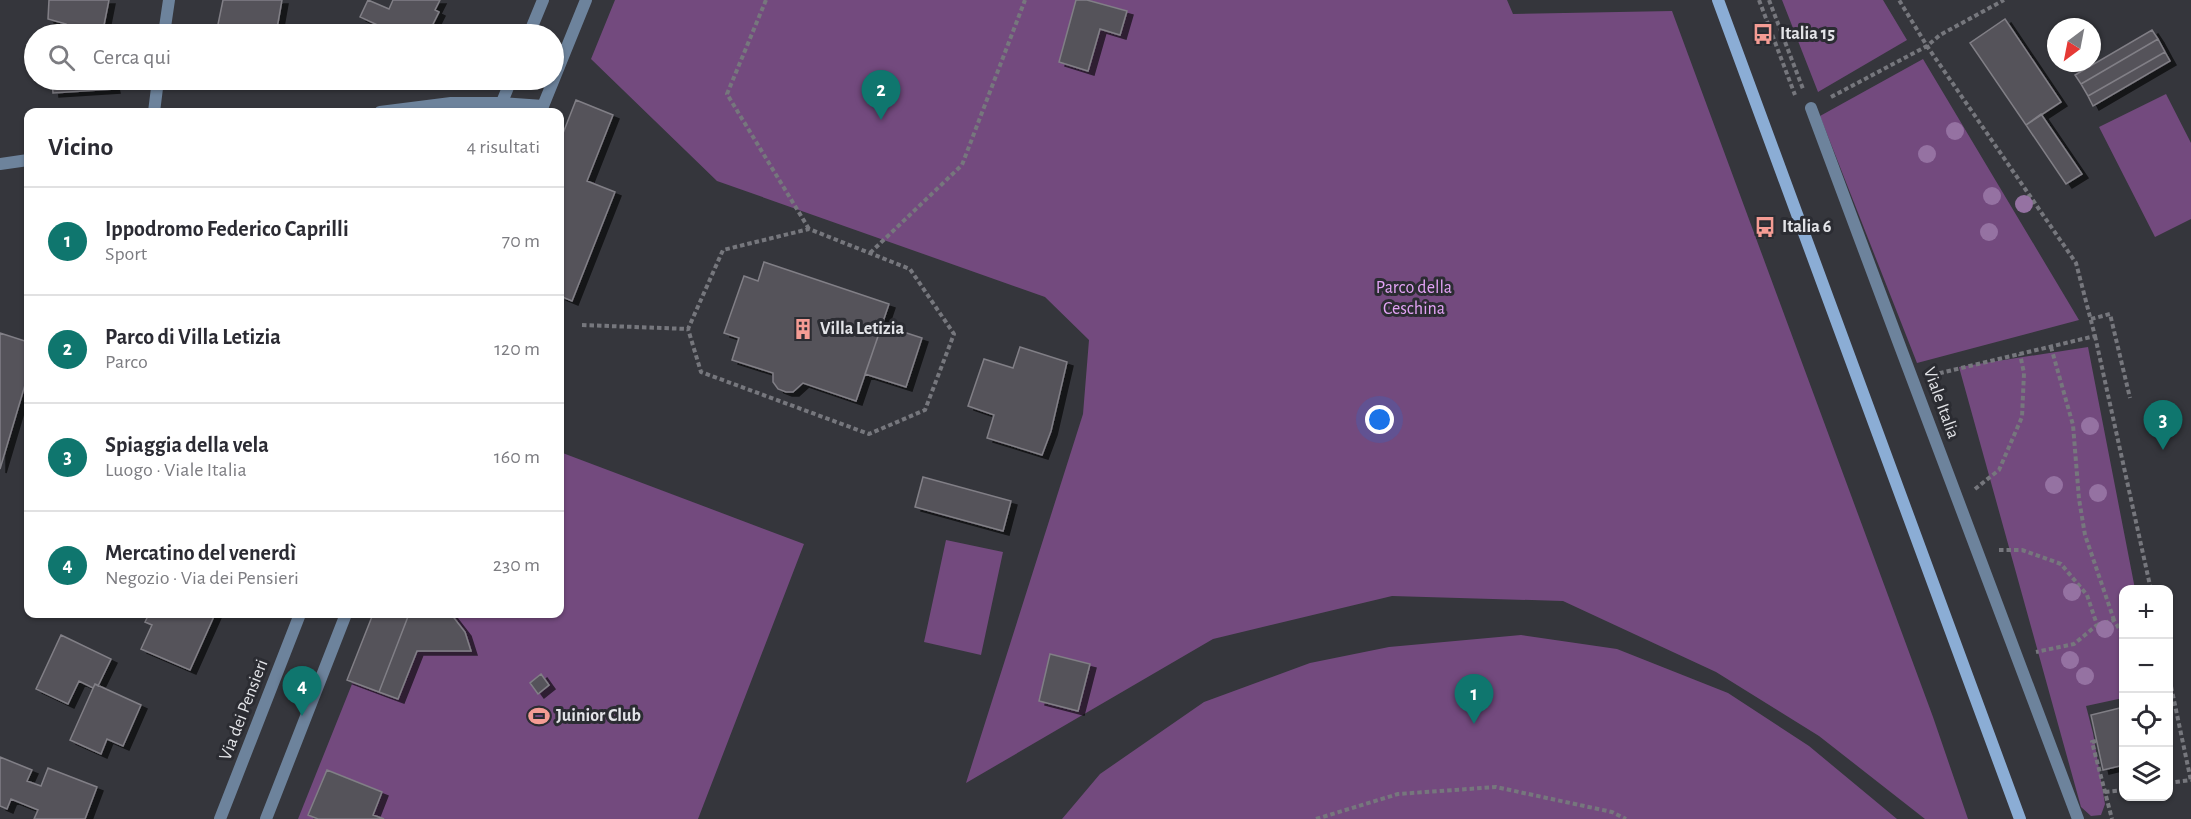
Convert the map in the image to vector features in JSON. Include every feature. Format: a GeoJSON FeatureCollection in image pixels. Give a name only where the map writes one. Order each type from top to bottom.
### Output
{"type":"FeatureCollection","features":[{"type":"Feature","properties":{"kind":"main road"},"geometry":{"type":"LineString","coordinates":[[1718,0],[2020,819]]}},
{"type":"Feature","properties":{"kind":"street"},"geometry":{"type":"LineString","coordinates":[[166,24],[169,0]]}},
{"type":"Feature","properties":{"kind":"street"},"geometry":{"type":"LineString","coordinates":[[533,24],[543,0]]}},
{"type":"Feature","properties":{"kind":"street"},"geometry":{"type":"LineString","coordinates":[[564,54],[586,0]]}},
{"type":"Feature","properties":{"kind":"street"},"geometry":{"type":"LineString","coordinates":[[154,108],[157,90]]}},
{"type":"Feature","properties":{"kind":"street"},"geometry":{"type":"LineString","coordinates":[[412,108],[451,103],[500,108],[507,90]]}},
{"type":"Feature","properties":{"kind":"street"},"geometry":{"type":"LineString","coordinates":[[542,108],[550,90]]}},
{"type":"Feature","properties":{"kind":"street","name":"Viale Italia"},"geometry":{"type":"LineString","coordinates":[[1811,108],[1914,380],[2015,657],[2078,819]]}},
{"type":"Feature","properties":{"kind":"street"},"geometry":{"type":"LineString","coordinates":[[0,164],[24,161]]}},
{"type":"Feature","properties":{"kind":"street","name":"Via dei Pensieri"},"geometry":{"type":"LineString","coordinates":[[220,819],[298,618]]}},
{"type":"Feature","properties":{"kind":"street"},"geometry":{"type":"LineString","coordinates":[[266,819],[344,618]]}},
{"type":"Feature","properties":{"kind":"path"},"geometry":{"type":"LineString","coordinates":[[766,0],[727,94],[808,228]]}},
{"type":"Feature","properties":{"kind":"path"},"geometry":{"type":"LineString","coordinates":[[870,253],[962,165],[1025,0]]}},
{"type":"Feature","properties":{"kind":"path"},"geometry":{"type":"LineString","coordinates":[[1769,0],[1811,108],[1927,46],[1940,35],[2004,0]]}},
{"type":"Feature","properties":{"kind":"path"},"geometry":{"type":"LineString","coordinates":[[1899,0],[1927,46],[2076,264],[2095,336],[2150,585]]}},
{"type":"Feature","properties":{"kind":"path"},"geometry":{"type":"LineString","coordinates":[[808,228],[910,268],[954,334],[925,410],[869,434],[701,372],[688,329],[723,250],[808,228]]}},
{"type":"Feature","properties":{"kind":"path"},"geometry":{"type":"LineString","coordinates":[[2090,319],[2110,314],[2130,399]]}},
{"type":"Feature","properties":{"kind":"path"},"geometry":{"type":"LineString","coordinates":[[582,325],[688,329]]}},
{"type":"Feature","properties":{"kind":"path"},"geometry":{"type":"LineString","coordinates":[[1914,380],[2095,336]]}},
{"type":"Feature","properties":{"kind":"path"},"geometry":{"type":"LineString","coordinates":[[2051,347],[2073,425],[2079,499],[2085,535],[2119,628]]}},
{"type":"Feature","properties":{"kind":"path"},"geometry":{"type":"LineString","coordinates":[[1959,503],[1999,470],[2022,417],[2024,373],[2020,354]]}},
{"type":"Feature","properties":{"kind":"path"},"geometry":{"type":"LineString","coordinates":[[1976,551],[2022,550],[2061,564],[2087,595],[2097,625]]}},
{"type":"Feature","properties":{"kind":"path"},"geometry":{"type":"LineString","coordinates":[[2015,657],[2074,644],[2097,625],[2114,620]]}},
{"type":"Feature","properties":{"kind":"path"},"geometry":{"type":"LineString","coordinates":[[2173,692],[2191,780],[2173,782]]}},
{"type":"Feature","properties":{"kind":"path"},"geometry":{"type":"LineString","coordinates":[[2096,741],[2092,742],[2112,819]]}},
{"type":"Feature","properties":{"kind":"path"},"geometry":{"type":"LineString","coordinates":[[1316,819],[1398,794],[1496,787],[1612,812],[1626,819]]}},
{"type":"Feature","properties":{"kind":"path"},"geometry":{"type":"LineString","coordinates":[[2105,792],[2119,791]]}},
{"type":"Feature","properties":{"kind":"green space","name":"Parco della Ceschina"},"geometry":{"type":"Polygon","coordinates":[[[615,0],[1507,0],[1513,14],[1672,11],[1933,717],[1968,819],[1925,819],[1819,736],[1716,672],[1563,601],[1392,596],[1213,639],[966,783],[1083,414],[1089,340],[1045,297],[717,181],[591,59],[615,0]]]}},
{"type":"Feature","properties":{"kind":"green space"},"geometry":{"type":"Polygon","coordinates":[[[1782,0],[1883,0],[1907,40],[1818,92],[1782,0]]]}},
{"type":"Feature","properties":{"kind":"green space"},"geometry":{"type":"Polygon","coordinates":[[[1923,59],[2079,320],[1917,363],[1820,116],[1923,59]]]}},
{"type":"Feature","properties":{"kind":"green space"},"geometry":{"type":"Polygon","coordinates":[[[2166,94],[2191,143],[2191,219],[2155,237],[2099,127],[2166,94]]]}},
{"type":"Feature","properties":{"kind":"green space"},"geometry":{"type":"Polygon","coordinates":[[[2088,347],[2134,585],[2119,585],[2119,699],[2086,706],[2105,804],[2101,815],[2091,816],[2081,807],[1959,367],[2088,347]]]}},
{"type":"Feature","properties":{"kind":"green space","name":"Juinior Club"},"geometry":{"type":"Polygon","coordinates":[[[564,454],[804,544],[698,819],[298,819],[378,618],[564,618],[564,454]]]}},
{"type":"Feature","properties":{"kind":"green space"},"geometry":{"type":"Polygon","coordinates":[[[946,540],[1003,552],[981,655],[924,642],[946,540]]]}},
{"type":"Feature","properties":{"kind":"green space"},"geometry":{"type":"Polygon","coordinates":[[[1521,635],[1617,649],[1728,693],[1809,746],[1897,819],[1062,819],[1100,774],[1204,702],[1310,663],[1389,647],[1521,635]]]}},
{"type":"Feature","properties":{"kind":"building"},"geometry":{"type":"Polygon","coordinates":[[[49,0],[109,0],[104,24],[66,24],[48,19],[49,0]]]}},
{"type":"Feature","properties":{"kind":"building"},"geometry":{"type":"Polygon","coordinates":[[[223,0],[282,0],[278,24],[218,24],[223,0]]]}},
{"type":"Feature","properties":{"kind":"building"},"geometry":{"type":"Polygon","coordinates":[[[368,0],[389,9],[393,0],[440,0],[435,10],[439,12],[433,24],[375,24],[360,17],[368,0]]]}},
{"type":"Feature","properties":{"kind":"building"},"geometry":{"type":"Polygon","coordinates":[[[1076,0],[1087,0],[1127,11],[1120,35],[1100,29],[1088,71],[1059,62],[1076,0]]]}},
{"type":"Feature","properties":{"kind":"building"},"geometry":{"type":"Polygon","coordinates":[[[2005,19],[2061,102],[2026,125],[1970,43],[2005,19]]]}},
{"type":"Feature","properties":{"kind":"building"},"geometry":{"type":"Polygon","coordinates":[[[2152,30],[2158,39],[2081,84],[2075,75],[2080,72],[2101,72],[2101,60],[2152,30]]]}},
{"type":"Feature","properties":{"kind":"building"},"geometry":{"type":"Polygon","coordinates":[[[2158,39],[2165,52],[2088,96],[2081,84],[2158,39]]]}},
{"type":"Feature","properties":{"kind":"building"},"geometry":{"type":"Polygon","coordinates":[[[2165,52],[2170,61],[2093,106],[2088,96],[2165,52]]]}},
{"type":"Feature","properties":{"kind":"building"},"geometry":{"type":"Polygon","coordinates":[[[53,90],[99,90],[53,93],[53,90]]]}},
{"type":"Feature","properties":{"kind":"building"},"geometry":{"type":"Polygon","coordinates":[[[576,100],[613,115],[587,181],[615,192],[572,301],[564,298],[564,131],[576,100]]]}},
{"type":"Feature","properties":{"kind":"building"},"geometry":{"type":"Polygon","coordinates":[[[2041,114],[2082,174],[2066,184],[2026,125],[2041,114]]]}},
{"type":"Feature","properties":{"kind":"building","name":"Villa Letizia"},"geometry":{"type":"Polygon","coordinates":[[[764,262],[889,304],[856,401],[803,383],[793,392],[786,392],[778,389],[773,382],[773,373],[732,360],[739,338],[724,333],[744,276],[758,281],[764,262]]]}},
{"type":"Feature","properties":{"kind":"building"},"geometry":{"type":"Polygon","coordinates":[[[882,325],[922,338],[906,387],[865,374],[882,325]]]}},
{"type":"Feature","properties":{"kind":"building"},"geometry":{"type":"Polygon","coordinates":[[[0,333],[24,341],[24,388],[0,469],[0,333]]]}},
{"type":"Feature","properties":{"kind":"building"},"geometry":{"type":"Polygon","coordinates":[[[1020,347],[1067,362],[1051,431],[1042,455],[987,438],[994,415],[968,406],[984,359],[1013,368],[1020,347]]]}},
{"type":"Feature","properties":{"kind":"building"},"geometry":{"type":"Polygon","coordinates":[[[923,477],[1011,501],[1003,531],[915,507],[923,477]]]}},
{"type":"Feature","properties":{"kind":"building"},"geometry":{"type":"Polygon","coordinates":[[[147,618],[213,618],[190,670],[141,649],[152,625],[145,622],[147,618]]]}},
{"type":"Feature","properties":{"kind":"building"},"geometry":{"type":"Polygon","coordinates":[[[371,618],[407,618],[379,692],[347,680],[371,618]]]}},
{"type":"Feature","properties":{"kind":"building"},"geometry":{"type":"Polygon","coordinates":[[[407,618],[454,618],[465,632],[471,651],[417,651],[398,699],[379,692],[407,618]]]}},
{"type":"Feature","properties":{"kind":"building"},"geometry":{"type":"Polygon","coordinates":[[[61,635],[111,659],[98,686],[95,684],[93,688],[79,681],[68,704],[36,689],[61,635]]]}},
{"type":"Feature","properties":{"kind":"building"},"geometry":{"type":"Polygon","coordinates":[[[1050,654],[1090,664],[1078,711],[1039,701],[1050,654]]]}},
{"type":"Feature","properties":{"kind":"building"},"geometry":{"type":"Polygon","coordinates":[[[541,674],[549,685],[538,694],[530,683],[541,674]]]}},
{"type":"Feature","properties":{"kind":"building"},"geometry":{"type":"Polygon","coordinates":[[[95,684],[141,705],[123,746],[107,739],[101,754],[70,740],[95,684]]]}},
{"type":"Feature","properties":{"kind":"building"},"geometry":{"type":"Polygon","coordinates":[[[2119,708],[2119,766],[2103,770],[2091,715],[2119,708]]]}},
{"type":"Feature","properties":{"kind":"building"},"geometry":{"type":"Polygon","coordinates":[[[0,757],[32,770],[27,781],[41,786],[48,768],[97,787],[85,819],[34,819],[38,810],[11,799],[7,809],[0,806],[0,757]]]}},
{"type":"Feature","properties":{"kind":"building"},"geometry":{"type":"Polygon","coordinates":[[[327,770],[382,792],[373,815],[384,819],[318,819],[308,815],[327,770]]]}},
{"type":"Feature","properties":{"kind":"place","name":"Italia 15"},"geometry":{"type":"Point","coordinates":[1763,34]}},
{"type":"Feature","properties":{"kind":"place","name":"Parco di Villa Letizia"},"geometry":{"type":"Point","coordinates":[881,120]}},
{"type":"Feature","properties":{"kind":"place","name":"Italia 6"},"geometry":{"type":"Point","coordinates":[1765,227]}},
{"type":"Feature","properties":{"kind":"place","name":"Villa Letizia"},"geometry":{"type":"Point","coordinates":[803,329]}},
{"type":"Feature","properties":{"kind":"place","name":"Spiaggia della vela"},"geometry":{"type":"Point","coordinates":[2163,450]}},
{"type":"Feature","properties":{"kind":"place","name":"Mercatino del venerdì"},"geometry":{"type":"Point","coordinates":[302,716]}},
{"type":"Feature","properties":{"kind":"place","name":"Juinior Club"},"geometry":{"type":"Point","coordinates":[539,716]}},
{"type":"Feature","properties":{"kind":"place","name":"Ippodromo Federico Caprilli"},"geometry":{"type":"Point","coordinates":[1474,724]}}]}
